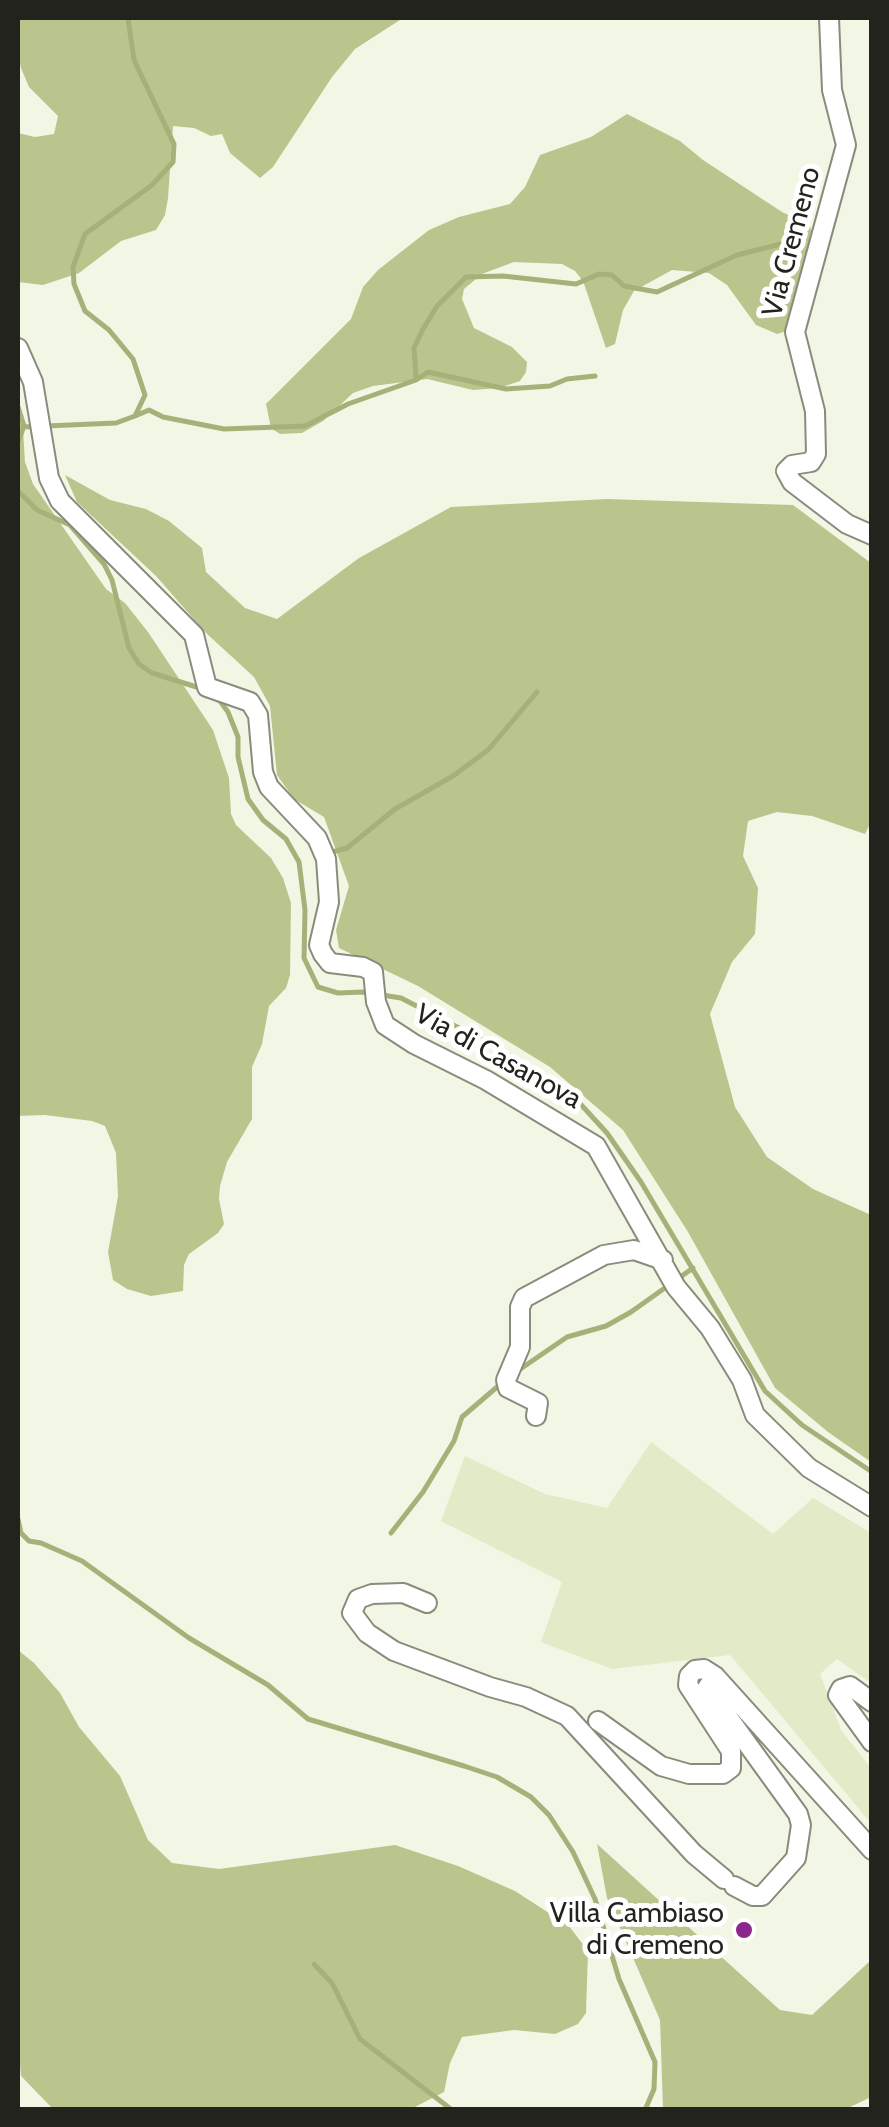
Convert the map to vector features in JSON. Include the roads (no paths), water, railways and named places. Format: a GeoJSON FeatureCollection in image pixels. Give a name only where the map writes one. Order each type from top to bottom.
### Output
{"type":"FeatureCollection","features":[{"type":"Feature","properties":{"kind":"street","name":"Via Cremeno"},"geometry":{"type":"LineString","coordinates":[[830,18],[832,90],[846,144],[795,332],[815,411],[816,454],[811,462],[792,465],[786,472],[792,482],[846,524],[872,534]]}},
{"type":"Feature","properties":{"kind":"street","name":"Via di Casanova"},"geometry":{"type":"LineString","coordinates":[[18,348],[33,382],[49,478],[60,501],[194,636],[207,687],[250,702],[258,714],[263,772],[269,787],[317,838],[326,859],[329,902],[319,946],[330,962],[373,972],[376,1002],[385,1025],[596,1146],[676,1286],[710,1328],[742,1380],[755,1415],[810,1468],[872,1506]]}},
{"type":"Feature","properties":{"kind":"street"},"geometry":{"type":"LineString","coordinates":[[536,1416],[538,1403],[508,1388],[506,1380],[520,1347],[520,1307],[524,1298],[604,1255],[634,1250],[663,1260]]}},
{"type":"Feature","properties":{"kind":"street"},"geometry":{"type":"LineString","coordinates":[[427,1603],[403,1594],[372,1594],[358,1600],[352,1613],[366,1633],[394,1651],[526,1697],[567,1716],[694,1854],[729,1883],[752,1896],[762,1896],[796,1858],[801,1825],[798,1814],[707,1688],[716,1676]]}},
{"type":"Feature","properties":{"kind":"street"},"geometry":{"type":"LineString","coordinates":[[598,1722],[661,1766],[689,1774],[723,1774],[731,1768],[731,1751],[688,1685],[689,1676],[704,1669],[716,1676],[872,1850]]}},
{"type":"Feature","properties":{"kind":"street"},"geometry":{"type":"LineString","coordinates":[[872,1702],[850,1686],[838,1695],[872,1742]]}},
{"type":"Feature","properties":{"kind":"waterway"},"geometry":{"type":"LineString","coordinates":[[23,427],[116,423],[135,416],[145,395],[133,359],[109,330],[85,311],[74,284],[73,267],[85,234],[152,185],[173,162],[174,144],[134,60],[128,18]]}},
{"type":"Feature","properties":{"kind":"waterway"},"geometry":{"type":"LineString","coordinates":[[416,377],[414,348],[423,329],[437,306],[466,277],[503,276],[576,284],[599,274],[612,275],[624,286],[657,292],[737,255],[793,241]]}},
{"type":"Feature","properties":{"kind":"waterway"},"geometry":{"type":"LineString","coordinates":[[135,416],[149,410],[163,417],[224,429],[305,426],[428,372],[506,389],[550,386],[567,379],[595,376]]}},
{"type":"Feature","properties":{"kind":"waterway"},"geometry":{"type":"LineString","coordinates":[[18,407],[24,426],[18,442]]}},
{"type":"Feature","properties":{"kind":"waterway"},"geometry":{"type":"LineString","coordinates":[[18,491],[37,510],[70,525],[104,564],[112,580],[129,648],[139,664],[152,673],[203,689]]}},
{"type":"Feature","properties":{"kind":"waterway"},"geometry":{"type":"LineString","coordinates":[[329,853],[347,848],[395,809],[453,776],[488,750],[537,692]]}},
{"type":"Feature","properties":{"kind":"waterway"},"geometry":{"type":"LineString","coordinates":[[217,697],[238,737],[238,757],[248,799],[263,820],[286,839],[299,862],[305,910],[304,958],[318,987],[338,993],[401,998],[496,1047],[574,1097],[607,1133],[641,1182],[765,1391],[802,1425],[872,1472]]}},
{"type":"Feature","properties":{"kind":"waterway"},"geometry":{"type":"LineString","coordinates":[[516,1372],[567,1337],[606,1326],[631,1312],[693,1268]]}},
{"type":"Feature","properties":{"kind":"waterway"},"geometry":{"type":"LineString","coordinates":[[391,1533],[423,1492],[454,1441],[462,1417],[504,1381]]}},
{"type":"Feature","properties":{"kind":"waterway"},"geometry":{"type":"LineString","coordinates":[[18,1519],[21,1533],[29,1541],[82,1561],[189,1638],[268,1685],[308,1719],[497,1777],[531,1797],[549,1815],[573,1852],[595,1899],[619,1979],[655,2062],[654,2089],[645,2110]]}},
{"type":"Feature","properties":{"kind":"waterway"},"geometry":{"type":"LineString","coordinates":[[314,1964],[332,1983],[360,2039],[452,2110]]}},
{"type":"Feature","properties":{"kind":"place","name":"Villa Cambiaso di Cremeno"},"geometry":{"type":"Point","coordinates":[744,1930]}}]}
